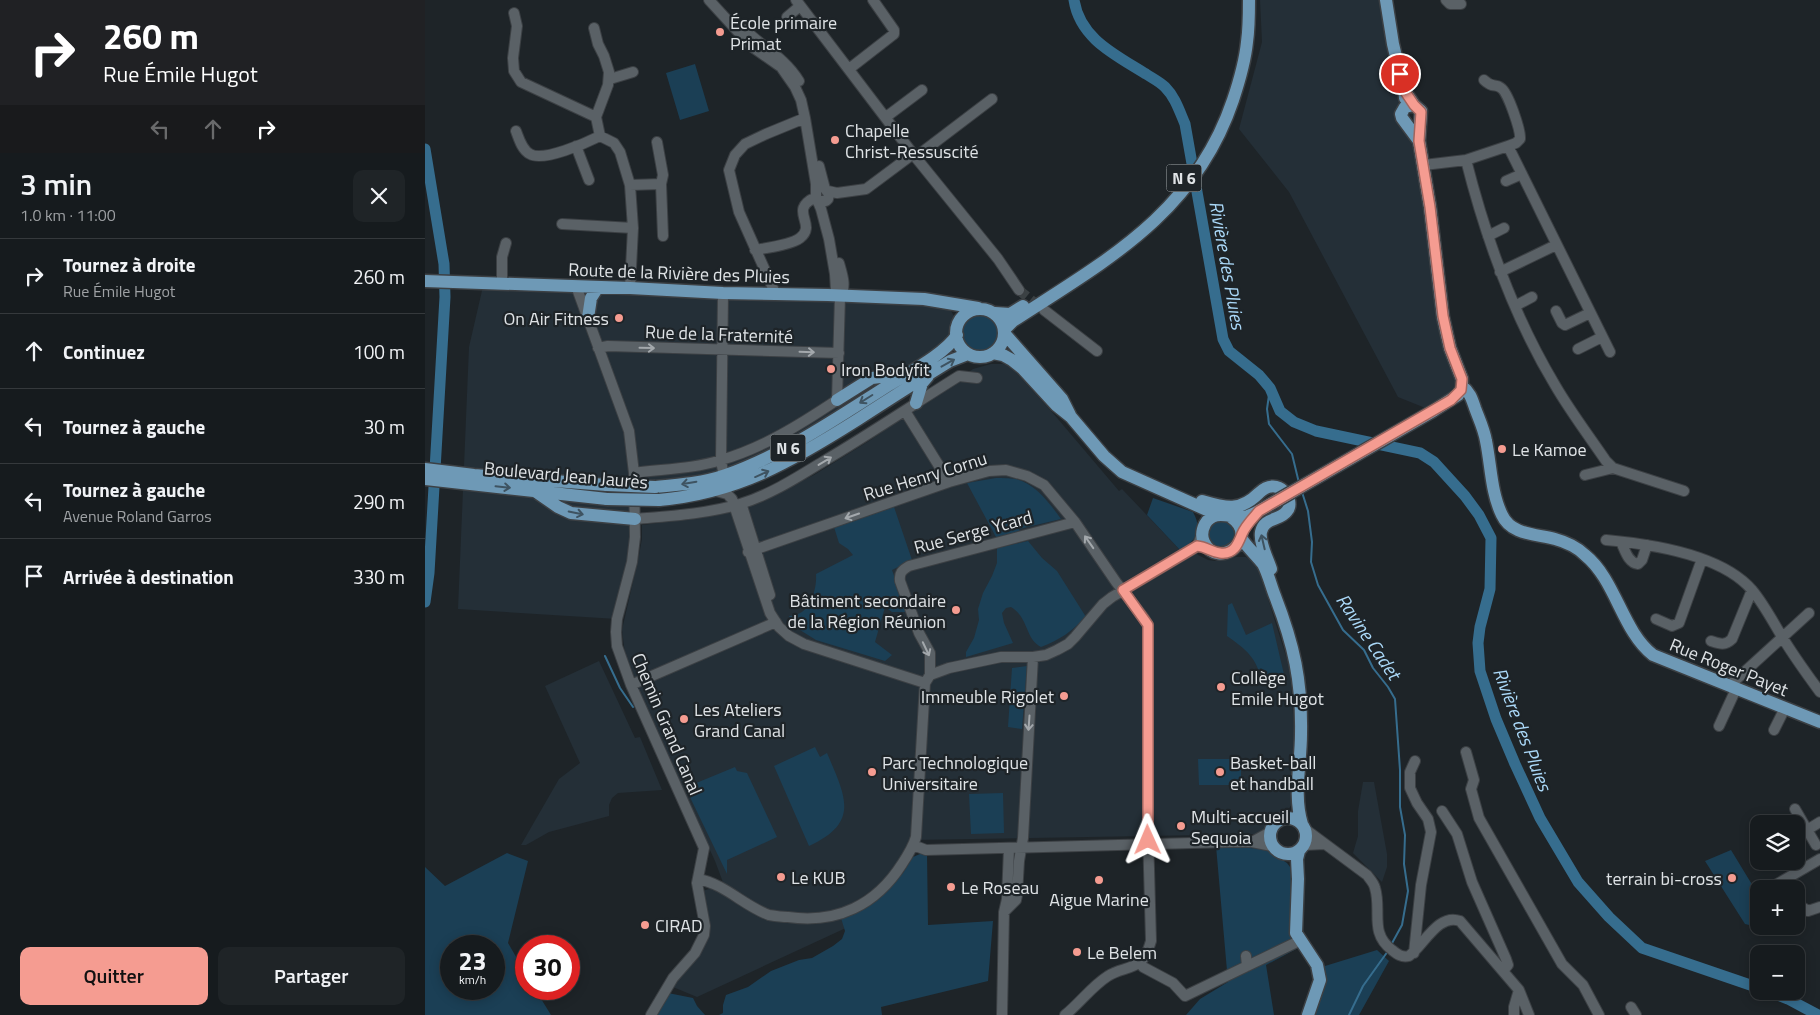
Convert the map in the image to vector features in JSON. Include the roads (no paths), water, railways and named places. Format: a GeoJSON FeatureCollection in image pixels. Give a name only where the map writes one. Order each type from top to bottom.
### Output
{"type":"FeatureCollection","features":[{"type":"Feature","properties":{"kind":"main road","name":"N 6"},"geometry":{"type":"LineString","coordinates":[[1235,81],[1242,0]]}},
{"type":"Feature","properties":{"kind":"main road","name":"N 6"},"geometry":{"type":"LineString","coordinates":[[968,354],[982,356],[993,353],[1000,346],[1004,332],[1017,318],[1107,255],[1150,216],[1183,179],[1211,134],[1235,81],[1247,43],[1249,0]]}},
{"type":"Feature","properties":{"kind":"main road"},"geometry":{"type":"LineString","coordinates":[[1386,0],[1393,44],[1404,90],[1409,106],[1421,112],[1414,123],[1402,118],[1403,110],[1409,106]]}},
{"type":"Feature","properties":{"kind":"main road","name":"Rue Roger Payet"},"geometry":{"type":"LineString","coordinates":[[1414,123],[1424,165],[1443,316],[1450,348],[1461,373],[1462,386],[1469,393],[1486,439],[1496,497],[1501,514],[1507,524],[1519,532],[1556,540],[1570,545],[1585,554],[1602,575],[1648,652],[1820,722]]}},
{"type":"Feature","properties":{"kind":"main road","name":"N 6"},"geometry":{"type":"LineString","coordinates":[[957,329],[962,316],[969,310],[978,308],[988,309],[995,313],[1010,314],[1107,255]]}},
{"type":"Feature","properties":{"kind":"main road","name":"Route de la Rivière des Pluies"},"geometry":{"type":"LineString","coordinates":[[425,281],[932,300]]}},
{"type":"Feature","properties":{"kind":"main road"},"geometry":{"type":"LineString","coordinates":[[588,318],[591,298],[598,287]]}},
{"type":"Feature","properties":{"kind":"main road"},"geometry":{"type":"LineString","coordinates":[[932,300],[978,308]]}},
{"type":"Feature","properties":{"kind":"main road"},"geometry":{"type":"LineString","coordinates":[[932,300],[951,311],[957,329],[958,342],[968,354]]}},
{"type":"Feature","properties":{"kind":"main road"},"geometry":{"type":"LineString","coordinates":[[995,313],[1004,332],[1062,399],[1071,417]]}},
{"type":"Feature","properties":{"kind":"main road","name":"Boulevard Jean Jaurès"},"geometry":{"type":"LineString","coordinates":[[425,479],[655,487],[724,476],[760,462],[793,445],[907,374],[943,349],[957,329]]}},
{"type":"Feature","properties":{"kind":"main road"},"geometry":{"type":"LineString","coordinates":[[993,353],[1003,355],[1012,360],[1056,405],[1071,417],[1104,456],[1121,472],[1218,515],[1241,518],[1259,511],[1433,411],[1454,398],[1462,386]]}},
{"type":"Feature","properties":{"kind":"main road","name":"Boulevard Jean Jaurès"},"geometry":{"type":"LineString","coordinates":[[425,469],[473,480],[533,490],[607,499],[659,500],[716,491],[750,480],[801,455],[950,361],[968,354]]}},
{"type":"Feature","properties":{"kind":"main road"},"geometry":{"type":"LineString","coordinates":[[837,400],[877,376],[907,374]]}},
{"type":"Feature","properties":{"kind":"main road"},"geometry":{"type":"LineString","coordinates":[[916,403],[922,383],[930,374]]}},
{"type":"Feature","properties":{"kind":"main road"},"geometry":{"type":"LineString","coordinates":[[1454,398],[1465,398],[1475,408]]}},
{"type":"Feature","properties":{"kind":"main road"},"geometry":{"type":"LineString","coordinates":[[1185,500],[1195,499],[1224,507],[1231,507],[1247,503],[1271,485],[1277,486],[1284,491],[1290,507],[1284,514],[1264,524],[1261,536],[1279,594],[1279,606]]}},
{"type":"Feature","properties":{"kind":"main road"},"geometry":{"type":"LineString","coordinates":[[533,490],[558,507],[571,513],[635,519]]}},
{"type":"Feature","properties":{"kind":"main road"},"geometry":{"type":"LineString","coordinates":[[1185,500],[1199,512],[1203,530],[1202,547],[1219,553],[1225,553],[1242,542],[1259,511]]}},
{"type":"Feature","properties":{"kind":"main road"},"geometry":{"type":"LineString","coordinates":[[1203,530],[1207,520],[1218,515]]}},
{"type":"Feature","properties":{"kind":"main road"},"geometry":{"type":"LineString","coordinates":[[1231,517],[1239,524],[1242,542],[1264,566],[1291,640],[1298,669],[1301,693],[1301,763],[1297,795],[1299,812],[1307,837],[1297,859],[1298,879],[1295,925],[1299,940],[1317,965],[1320,980],[1308,1015]]}},
{"type":"Feature","properties":{"kind":"main road"},"geometry":{"type":"LineString","coordinates":[[1297,795],[1290,810],[1273,826],[1270,832],[1270,839],[1272,846],[1277,851],[1285,854],[1295,854],[1302,848]]}},
{"type":"Feature","properties":{"kind":"main road"},"geometry":{"type":"LineString","coordinates":[[1283,818],[1297,820],[1304,827]]}},
{"type":"Feature","properties":{"kind":"main road"},"geometry":{"type":"LineString","coordinates":[[1285,854],[1298,879]]}},
{"type":"Feature","properties":{"kind":"street"},"geometry":{"type":"LineString","coordinates":[[709,0],[751,46],[781,68],[787,75],[801,100],[825,195]]}},
{"type":"Feature","properties":{"kind":"street"},"geometry":{"type":"LineString","coordinates":[[634,473],[695,466],[747,451],[782,434],[837,400],[840,296],[836,291],[825,195],[805,95],[800,82],[786,62],[756,41],[717,0]]}},
{"type":"Feature","properties":{"kind":"street"},"geometry":{"type":"LineString","coordinates":[[849,69],[892,37],[894,30],[873,0]]}},
{"type":"Feature","properties":{"kind":"street"},"geometry":{"type":"LineString","coordinates":[[1446,0],[1449,4],[1461,4]]}},
{"type":"Feature","properties":{"kind":"street"},"geometry":{"type":"LineString","coordinates":[[787,17],[798,3],[998,259],[1019,290]]}},
{"type":"Feature","properties":{"kind":"street"},"geometry":{"type":"LineString","coordinates":[[514,13],[517,26],[513,58],[514,71],[521,82],[596,117]]}},
{"type":"Feature","properties":{"kind":"street"},"geometry":{"type":"LineString","coordinates":[[594,28],[609,72],[609,79],[596,117],[600,136],[613,143],[620,152],[630,185],[633,228],[630,288]]}},
{"type":"Feature","properties":{"kind":"street"},"geometry":{"type":"LineString","coordinates":[[609,79],[633,72]]}},
{"type":"Feature","properties":{"kind":"street"},"geometry":{"type":"LineString","coordinates":[[1424,165],[1466,160],[1516,143],[1519,139],[1520,129],[1504,91],[1498,86],[1489,85],[1484,80]]}},
{"type":"Feature","properties":{"kind":"street"},"geometry":{"type":"LineString","coordinates":[[886,117],[922,90]]}},
{"type":"Feature","properties":{"kind":"street"},"geometry":{"type":"LineString","coordinates":[[755,250],[793,242],[801,237],[806,229],[802,209],[807,201],[825,195],[866,189],[993,99]]}},
{"type":"Feature","properties":{"kind":"street"},"geometry":{"type":"LineString","coordinates":[[776,295],[737,206],[729,170],[735,156],[745,144],[805,118]]}},
{"type":"Feature","properties":{"kind":"street"},"geometry":{"type":"LineString","coordinates":[[516,131],[525,151],[530,155],[539,157],[577,146],[600,136]]}},
{"type":"Feature","properties":{"kind":"street"},"geometry":{"type":"LineString","coordinates":[[657,142],[663,175],[661,184],[663,236]]}},
{"type":"Feature","properties":{"kind":"street"},"geometry":{"type":"LineString","coordinates":[[577,146],[589,180]]}},
{"type":"Feature","properties":{"kind":"street"},"geometry":{"type":"LineString","coordinates":[[1508,146],[1610,352]]}},
{"type":"Feature","properties":{"kind":"street"},"geometry":{"type":"LineString","coordinates":[[1466,160],[1477,202],[1500,272],[1532,343],[1556,387],[1606,461],[1613,468],[1684,491]]}},
{"type":"Feature","properties":{"kind":"street"},"geometry":{"type":"LineString","coordinates":[[1506,181],[1522,174]]}},
{"type":"Feature","properties":{"kind":"street"},"geometry":{"type":"LineString","coordinates":[[630,185],[661,184]]}},
{"type":"Feature","properties":{"kind":"street"},"geometry":{"type":"LineString","coordinates":[[562,224],[633,228]]}},
{"type":"Feature","properties":{"kind":"street"},"geometry":{"type":"LineString","coordinates":[[1488,236],[1504,228]]}},
{"type":"Feature","properties":{"kind":"street"},"geometry":{"type":"LineString","coordinates":[[502,283],[502,257],[506,243]]}},
{"type":"Feature","properties":{"kind":"street"},"geometry":{"type":"LineString","coordinates":[[1500,272],[1556,245]]}},
{"type":"Feature","properties":{"kind":"street","name":"Chemin Grand Canal"},"geometry":{"type":"LineString","coordinates":[[576,286],[629,431],[634,473],[635,537],[632,562],[617,619],[616,632],[619,656],[702,841],[704,854],[698,879],[698,890],[705,926],[704,935],[695,953],[673,978],[651,1015]]}},
{"type":"Feature","properties":{"kind":"street"},"geometry":{"type":"LineString","coordinates":[[723,293],[721,460],[724,476]]}},
{"type":"Feature","properties":{"kind":"street"},"geometry":{"type":"LineString","coordinates":[[1515,306],[1532,297]]}},
{"type":"Feature","properties":{"kind":"street"},"geometry":{"type":"LineString","coordinates":[[1044,310],[1097,351]]}},
{"type":"Feature","properties":{"kind":"street"},"geometry":{"type":"LineString","coordinates":[[1556,311],[1565,325],[1590,313]]}},
{"type":"Feature","properties":{"kind":"street"},"geometry":{"type":"LineString","coordinates":[[1578,349],[1602,337]]}},
{"type":"Feature","properties":{"kind":"street","name":"Rue de la Fraternité"},"geometry":{"type":"LineString","coordinates":[[599,348],[608,346],[839,353]]}},
{"type":"Feature","properties":{"kind":"street"},"geometry":{"type":"LineString","coordinates":[[635,519],[691,514],[738,504],[791,481],[864,438],[959,376],[977,378]]}},
{"type":"Feature","properties":{"kind":"street"},"geometry":{"type":"LineString","coordinates":[[905,411],[949,482]]}},
{"type":"Feature","properties":{"kind":"street"},"geometry":{"type":"LineString","coordinates":[[1585,475],[1613,468]]}},
{"type":"Feature","properties":{"kind":"street","name":"Rue Henry Cornu"},"geometry":{"type":"LineString","coordinates":[[752,550],[949,482],[989,471],[1006,470],[1027,476],[1044,485],[1075,522],[1148,625],[1148,843],[1151,934],[1149,948],[1140,962]]}},
{"type":"Feature","properties":{"kind":"street"},"geometry":{"type":"LineString","coordinates":[[716,491],[727,494],[738,504],[752,550],[773,605],[774,620],[794,639],[804,644],[928,679],[949,668],[1001,657],[1046,655],[1068,644],[1103,604],[1123,590],[1202,547]]}},
{"type":"Feature","properties":{"kind":"street","name":"Rue Serge Ycard"},"geometry":{"type":"LineString","coordinates":[[913,845],[918,818],[930,653],[919,633],[899,576],[909,566],[1075,522]]}},
{"type":"Feature","properties":{"kind":"street"},"geometry":{"type":"LineString","coordinates":[[1606,540],[1647,545],[1702,559],[1728,570],[1753,590],[1782,637],[1820,692]]}},
{"type":"Feature","properties":{"kind":"street"},"geometry":{"type":"LineString","coordinates":[[1621,542],[1630,561],[1634,564],[1638,564],[1642,560],[1647,545]]}},
{"type":"Feature","properties":{"kind":"street"},"geometry":{"type":"LineString","coordinates":[[1656,619],[1672,626],[1679,623],[1702,559]]}},
{"type":"Feature","properties":{"kind":"street"},"geometry":{"type":"LineString","coordinates":[[1711,642],[1722,645],[1729,642],[1753,590]]}},
{"type":"Feature","properties":{"kind":"street"},"geometry":{"type":"LineString","coordinates":[[1719,726],[1733,688],[1782,637],[1809,613]]}},
{"type":"Feature","properties":{"kind":"street"},"geometry":{"type":"LineString","coordinates":[[631,685],[774,620]]}},
{"type":"Feature","properties":{"kind":"street"},"geometry":{"type":"LineString","coordinates":[[1004,912],[1016,900],[1023,838],[1033,657]]}},
{"type":"Feature","properties":{"kind":"street"},"geometry":{"type":"LineString","coordinates":[[1774,730],[1785,708]]}},
{"type":"Feature","properties":{"kind":"street"},"geometry":{"type":"LineString","coordinates":[[1466,752],[1474,780],[1471,789],[1479,818],[1562,964],[1583,985],[1599,1015]]}},
{"type":"Feature","properties":{"kind":"street"},"geometry":{"type":"LineString","coordinates":[[1414,953],[1421,885],[1431,832],[1428,819],[1410,788],[1410,772],[1415,761]]}},
{"type":"Feature","properties":{"kind":"street"},"geometry":{"type":"LineString","coordinates":[[1795,809],[1798,815]]}},
{"type":"Feature","properties":{"kind":"street"},"geometry":{"type":"LineString","coordinates":[[1442,811],[1457,834],[1472,882],[1508,964],[1503,971]]}},
{"type":"Feature","properties":{"kind":"street"},"geometry":{"type":"LineString","coordinates":[[1805,827],[1820,822]]}},
{"type":"Feature","properties":{"kind":"street"},"geometry":{"type":"LineString","coordinates":[[1304,827],[1367,875],[1375,886],[1378,928],[1385,945],[1397,954],[1404,957],[1409,956],[1414,953],[1439,924],[1451,919],[1460,921],[1519,990],[1529,1015]]}},
{"type":"Feature","properties":{"kind":"street"},"geometry":{"type":"LineString","coordinates":[[1805,831],[1816,845]]}},
{"type":"Feature","properties":{"kind":"street"},"geometry":{"type":"LineString","coordinates":[[1251,842],[1270,832]]}},
{"type":"Feature","properties":{"kind":"street"},"geometry":{"type":"LineString","coordinates":[[698,879],[713,882],[770,915],[807,919],[823,918],[848,912],[878,893],[898,870],[913,845],[926,850],[1148,843],[1251,842],[1272,846]]}},
{"type":"Feature","properties":{"kind":"street"},"geometry":{"type":"LineString","coordinates":[[1302,848],[1325,844]]}},
{"type":"Feature","properties":{"kind":"street"},"geometry":{"type":"LineString","coordinates":[[1002,1015],[1004,912],[1007,899],[1009,848]]}},
{"type":"Feature","properties":{"kind":"street"},"geometry":{"type":"LineString","coordinates":[[1793,880],[1820,859]]}},
{"type":"Feature","properties":{"kind":"street"},"geometry":{"type":"LineString","coordinates":[[1805,909],[1808,911],[1820,907]]}},
{"type":"Feature","properties":{"kind":"street"},"geometry":{"type":"LineString","coordinates":[[1065,1015],[1101,980],[1120,969],[1140,962],[1143,967],[1173,983],[1185,996],[1215,986],[1247,961],[1284,951],[1299,940]]}},
{"type":"Feature","properties":{"kind":"street"},"geometry":{"type":"LineString","coordinates":[[1514,1015],[1514,1007],[1519,990]]}},
{"type":"Feature","properties":{"kind":"waterway","name":"Rivière des Pluies"},"geometry":{"type":"LineString","coordinates":[[1074,0],[1078,14],[1092,36],[1112,53],[1163,85],[1179,109],[1185,124],[1223,339],[1229,351],[1259,375],[1270,388],[1280,411],[1294,422],[1316,431],[1420,453],[1434,462],[1465,496],[1479,515],[1491,538],[1490,589],[1480,627],[1478,643],[1480,671],[1496,719],[1540,818],[1578,882],[1609,917],[1642,948],[1750,985]]}},
{"type":"Feature","properties":{"kind":"waterway"},"geometry":{"type":"LineString","coordinates":[[425,149],[444,264],[445,297],[429,573],[425,602]]}},
{"type":"Feature","properties":{"kind":"waterway","name":"Ravine Cadet"},"geometry":{"type":"LineString","coordinates":[[1270,388],[1267,409],[1269,424],[1292,454],[1299,483]]}},
{"type":"Feature","properties":{"kind":"waterway","name":"Ravine Cadet"},"geometry":{"type":"LineString","coordinates":[[1302,492],[1308,511],[1312,542],[1311,562],[1318,585],[1343,630],[1364,650],[1373,668],[1395,699],[1400,770],[1400,807],[1405,835],[1404,864],[1408,891],[1402,925],[1391,945]]}},
{"type":"Feature","properties":{"kind":"waterway"},"geometry":{"type":"LineString","coordinates":[[605,656],[620,688],[633,707]]}},
{"type":"Feature","properties":{"kind":"waterway","name":"Ravine Cadet"},"geometry":{"type":"LineString","coordinates":[[1349,1015],[1363,986],[1388,951]]}},
{"type":"Feature","properties":{"kind":"waterway","name":"Rivière des Pluies"},"geometry":{"type":"LineString","coordinates":[[1790,1000],[1818,1015]]}},
{"type":"Feature","properties":{"kind":"tunnel"},"geometry":{"type":"LineString","coordinates":[[1019,290],[1042,309]]}},
{"type":"Feature","properties":{"kind":"place","name":"École primaire Primat"},"geometry":{"type":"Point","coordinates":[720,32]}},
{"type":"Feature","properties":{"kind":"place","name":"Chapelle Christ-Ressuscité"},"geometry":{"type":"Point","coordinates":[835,140]}},
{"type":"Feature","properties":{"kind":"place","name":"On Air Fitness"},"geometry":{"type":"Point","coordinates":[619,318]}},
{"type":"Feature","properties":{"kind":"place","name":"Iron Bodyfit"},"geometry":{"type":"Point","coordinates":[831,369]}},
{"type":"Feature","properties":{"kind":"place","name":"Le Kamoe"},"geometry":{"type":"Point","coordinates":[1502,449]}},
{"type":"Feature","properties":{"kind":"place","name":"Bâtiment secondaire de la Région Réunion"},"geometry":{"type":"Point","coordinates":[956,610]}},
{"type":"Feature","properties":{"kind":"place","name":"Collège Emile Hugot"},"geometry":{"type":"Point","coordinates":[1221,687]}},
{"type":"Feature","properties":{"kind":"place","name":"Immeuble Rigolet"},"geometry":{"type":"Point","coordinates":[1064,696]}},
{"type":"Feature","properties":{"kind":"place","name":"Les Ateliers Grand Canal"},"geometry":{"type":"Point","coordinates":[684,719]}},
{"type":"Feature","properties":{"kind":"place","name":"Parc Technologique Universitaire"},"geometry":{"type":"Point","coordinates":[872,772]}},
{"type":"Feature","properties":{"kind":"place","name":"Basket-ball et handball"},"geometry":{"type":"Point","coordinates":[1220,772]}},
{"type":"Feature","properties":{"kind":"place","name":"Multi-accueil Sequoia"},"geometry":{"type":"Point","coordinates":[1181,826]}},
{"type":"Feature","properties":{"kind":"place","name":"Le KUB"},"geometry":{"type":"Point","coordinates":[781,877]}},
{"type":"Feature","properties":{"kind":"place","name":"terrain bi-cross"},"geometry":{"type":"Point","coordinates":[1732,878]}},
{"type":"Feature","properties":{"kind":"place","name":"Aigue Marine"},"geometry":{"type":"Point","coordinates":[1099,880]}},
{"type":"Feature","properties":{"kind":"place","name":"Le Roseau"},"geometry":{"type":"Point","coordinates":[951,887]}},
{"type":"Feature","properties":{"kind":"place","name":"CIRAD"},"geometry":{"type":"Point","coordinates":[645,925]}},
{"type":"Feature","properties":{"kind":"place","name":"Le Belem"},"geometry":{"type":"Point","coordinates":[1077,952]}}]}
